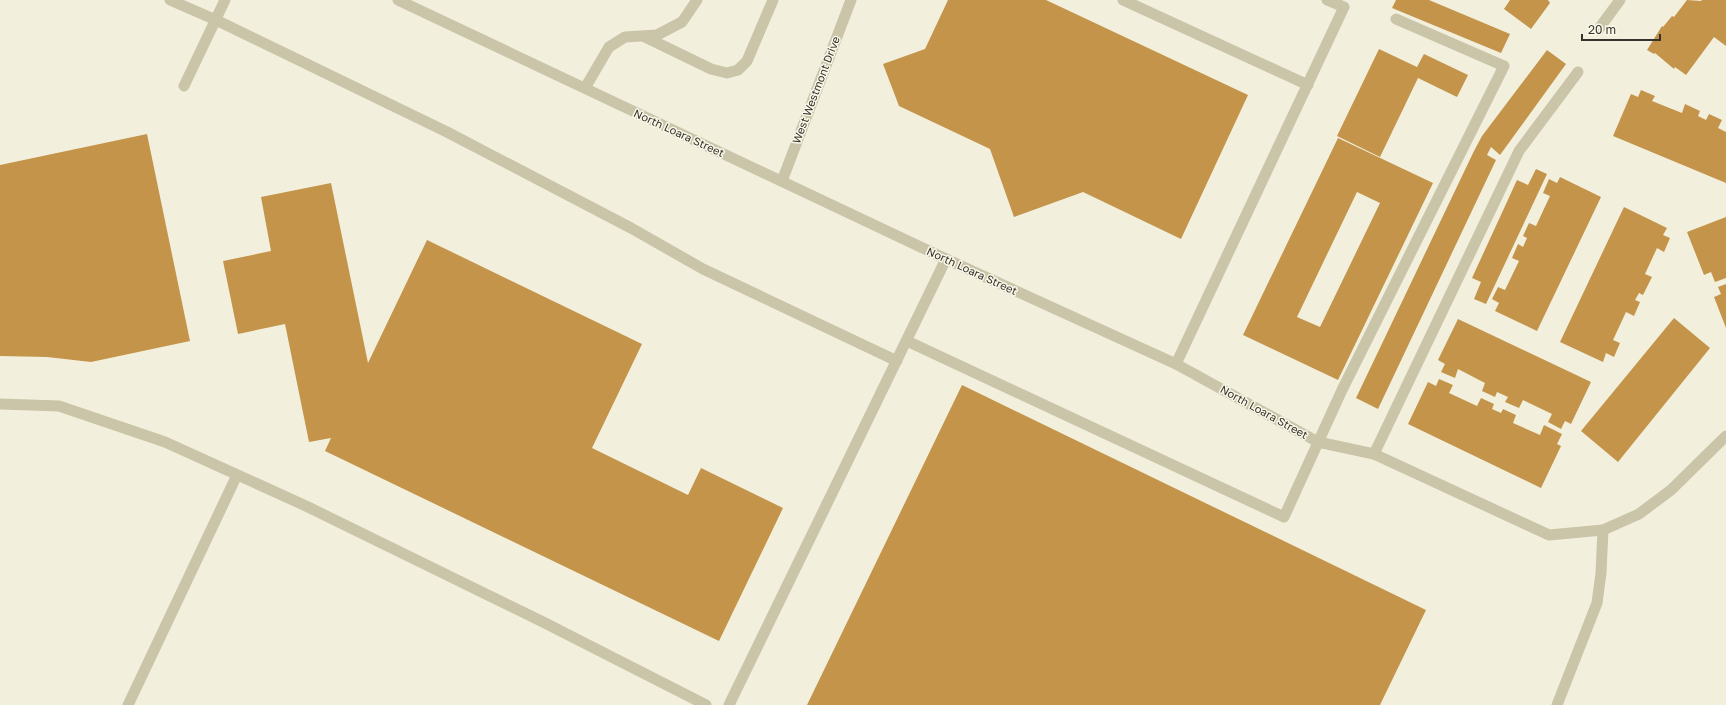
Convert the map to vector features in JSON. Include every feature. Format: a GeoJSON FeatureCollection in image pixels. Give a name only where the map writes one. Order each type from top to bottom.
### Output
{"type":"FeatureCollection","features":[{"type":"Feature","properties":{"kind":"street"},"geometry":{"type":"LineString","coordinates":[[170,0],[216,20],[447,132],[631,228],[703,269],[897,361]]}},
{"type":"Feature","properties":{"kind":"street"},"geometry":{"type":"LineString","coordinates":[[184,86],[225,0]]}},
{"type":"Feature","properties":{"kind":"street","name":"North Loara Street"},"geometry":{"type":"LineString","coordinates":[[398,0],[946,259],[1176,364],[1318,442],[1374,454],[1549,535],[1602,530]]}},
{"type":"Feature","properties":{"kind":"street"},"geometry":{"type":"LineString","coordinates":[[584,88],[610,47],[625,37],[657,35],[682,22],[698,0]]}},
{"type":"Feature","properties":{"kind":"street"},"geometry":{"type":"LineString","coordinates":[[643,36],[710,69],[728,72],[738,70],[747,61],[773,0]]}},
{"type":"Feature","properties":{"kind":"street","name":"West Westmont Drive"},"geometry":{"type":"LineString","coordinates":[[782,181],[851,0]]}},
{"type":"Feature","properties":{"kind":"street"},"geometry":{"type":"LineString","coordinates":[[1123,0],[1308,85]]}},
{"type":"Feature","properties":{"kind":"street"},"geometry":{"type":"LineString","coordinates":[[1176,364],[1344,7],[1327,0]]}},
{"type":"Feature","properties":{"kind":"street"},"geometry":{"type":"LineString","coordinates":[[1598,30],[1620,0]]}},
{"type":"Feature","properties":{"kind":"street"},"geometry":{"type":"LineString","coordinates":[[907,340],[1284,517],[1342,390],[1504,66],[1396,19]]}},
{"type":"Feature","properties":{"kind":"street"},"geometry":{"type":"LineString","coordinates":[[1374,454],[1519,152],[1578,72]]}},
{"type":"Feature","properties":{"kind":"street"},"geometry":{"type":"LineString","coordinates":[[729,705],[946,259]]}},
{"type":"Feature","properties":{"kind":"street"},"geometry":{"type":"LineString","coordinates":[[0,404],[59,406],[165,442],[306,506],[536,619],[706,705]]}},
{"type":"Feature","properties":{"kind":"street"},"geometry":{"type":"LineString","coordinates":[[1557,705],[1597,603],[1601,573],[1602,530],[1645,510],[1671,490],[1726,436]]}},
{"type":"Feature","properties":{"kind":"street"},"geometry":{"type":"LineString","coordinates":[[128,705],[237,475]]}},
{"type":"Feature","properties":{"kind":"building"},"geometry":{"type":"Polygon","coordinates":[[[948,0],[1046,0],[1248,95],[1181,239],[1083,192],[1014,217],[990,149],[899,106],[883,64],[925,49],[948,0]]]}},
{"type":"Feature","properties":{"kind":"building"},"geometry":{"type":"Polygon","coordinates":[[[1396,0],[1429,0],[1510,34],[1501,53],[1392,8],[1396,0]]]}},
{"type":"Feature","properties":{"kind":"building"},"geometry":{"type":"Polygon","coordinates":[[[1510,0],[1548,0],[1550,3],[1531,29],[1504,9],[1510,0]]]}},
{"type":"Feature","properties":{"kind":"building"},"geometry":{"type":"Polygon","coordinates":[[[1687,0],[1726,0],[1726,46],[1714,37],[1686,75],[1675,67],[1674,69],[1655,53],[1654,54],[1647,50],[1662,26],[1663,27],[1672,16],[1674,17],[1687,0]]]}},
{"type":"Feature","properties":{"kind":"building"},"geometry":{"type":"Polygon","coordinates":[[[1379,49],[1417,67],[1424,54],[1468,75],[1457,97],[1418,78],[1380,157],[1337,136],[1379,49]]]}},
{"type":"Feature","properties":{"kind":"building"},"geometry":{"type":"Polygon","coordinates":[[[1547,50],[1566,64],[1500,155],[1491,147],[1487,155],[1496,160],[1378,409],[1356,398],[1482,136],[1547,50]]]}},
{"type":"Feature","properties":{"kind":"building"},"geometry":{"type":"Polygon","coordinates":[[[1641,90],[1655,96],[1652,101],[1682,113],[1685,104],[1700,111],[1698,116],[1706,120],[1709,114],[1722,120],[1718,128],[1726,132],[1726,183],[1613,136],[1631,94],[1638,97],[1641,90]]]}},
{"type":"Feature","properties":{"kind":"building"},"geometry":{"type":"Polygon","coordinates":[[[147,134],[190,341],[91,362],[47,357],[0,356],[0,165],[147,134]]]}},
{"type":"Feature","properties":{"kind":"building"},"geometry":{"type":"Polygon","coordinates":[[[1338,138],[1433,183],[1338,380],[1243,335],[1338,138]],[[1357,192],[1297,317],[1320,327],[1380,203],[1357,192]]]}},
{"type":"Feature","properties":{"kind":"building"},"geometry":{"type":"Polygon","coordinates":[[[1536,169],[1547,174],[1486,304],[1474,299],[1481,282],[1472,278],[1517,180],[1528,185],[1536,169]]]}},
{"type":"Feature","properties":{"kind":"building"},"geometry":{"type":"Polygon","coordinates":[[[1560,177],[1601,197],[1537,331],[1495,311],[1499,303],[1492,299],[1498,287],[1505,290],[1519,261],[1512,258],[1518,244],[1523,247],[1527,238],[1523,236],[1529,223],[1536,226],[1550,196],[1543,193],[1549,179],[1557,183],[1560,177]]]}},
{"type":"Feature","properties":{"kind":"building"},"geometry":{"type":"Polygon","coordinates":[[[331,183],[368,363],[427,240],[642,344],[592,448],[688,495],[701,468],[783,508],[719,641],[325,451],[331,438],[309,442],[285,324],[238,334],[223,261],[271,251],[261,197],[331,183]]]}},
{"type":"Feature","properties":{"kind":"building"},"geometry":{"type":"Polygon","coordinates":[[[1624,207],[1667,228],[1663,235],[1670,238],[1664,252],[1657,248],[1645,274],[1652,277],[1643,295],[1639,293],[1635,300],[1640,302],[1634,316],[1626,312],[1613,340],[1620,343],[1614,357],[1606,353],[1603,362],[1560,342],[1624,207]]]}},
{"type":"Feature","properties":{"kind":"building"},"geometry":{"type":"Polygon","coordinates":[[[1726,217],[1726,278],[1715,282],[1711,272],[1704,275],[1687,232],[1726,217]]]}},
{"type":"Feature","properties":{"kind":"building"},"geometry":{"type":"Polygon","coordinates":[[[1726,284],[1726,328],[1714,297],[1721,294],[1718,287],[1726,284]]]}},
{"type":"Feature","properties":{"kind":"building"},"geometry":{"type":"Polygon","coordinates":[[[1674,318],[1710,348],[1618,462],[1581,431],[1674,318]]]}},
{"type":"Feature","properties":{"kind":"building"},"geometry":{"type":"Polygon","coordinates":[[[1458,319],[1591,382],[1571,424],[1565,421],[1561,429],[1548,422],[1552,414],[1523,400],[1519,408],[1505,402],[1508,397],[1497,392],[1495,397],[1482,391],[1485,383],[1458,369],[1455,378],[1441,372],[1445,364],[1438,360],[1458,319]]]}},
{"type":"Feature","properties":{"kind":"building"},"geometry":{"type":"Polygon","coordinates":[[[1439,379],[1453,385],[1449,393],[1477,406],[1481,398],[1494,404],[1492,409],[1501,413],[1503,409],[1516,415],[1513,423],[1540,435],[1544,425],[1562,434],[1557,444],[1561,446],[1541,488],[1408,424],[1428,382],[1436,386],[1439,379]]]}},
{"type":"Feature","properties":{"kind":"building"},"geometry":{"type":"Polygon","coordinates":[[[962,385],[1426,610],[1380,705],[807,705],[962,385]]]}}]}
